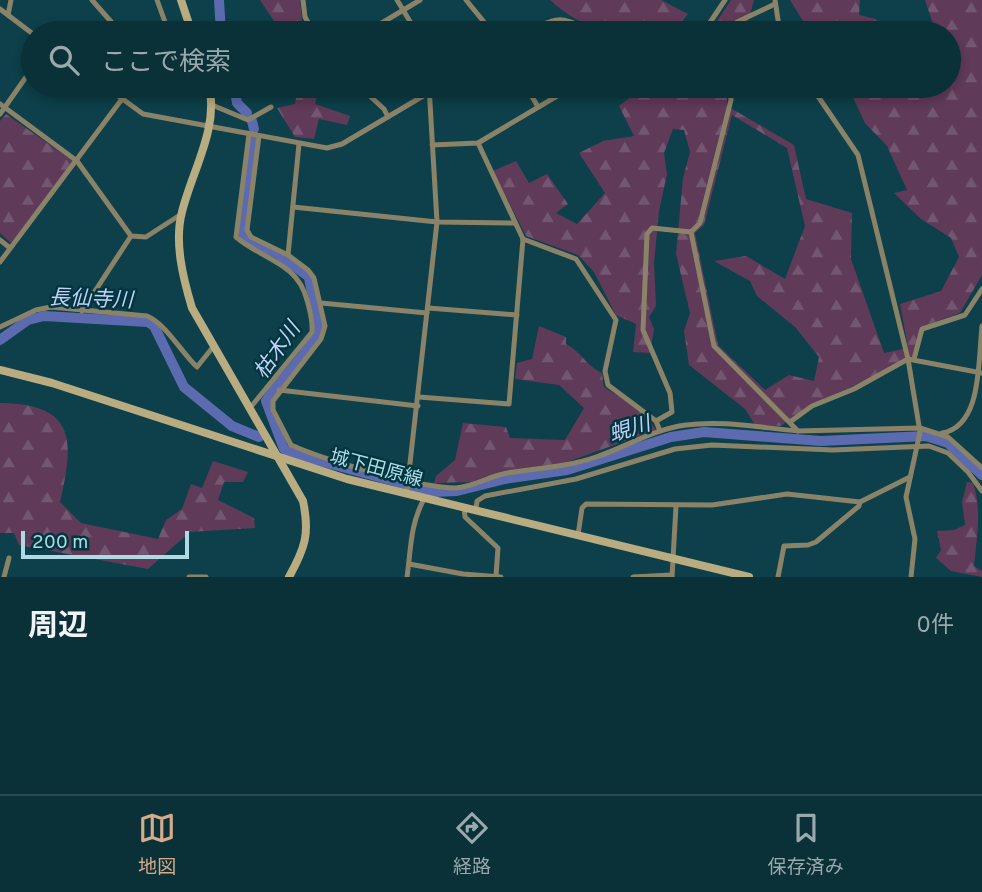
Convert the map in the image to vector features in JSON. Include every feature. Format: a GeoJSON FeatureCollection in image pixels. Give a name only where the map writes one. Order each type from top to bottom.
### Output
{"type":"FeatureCollection","features":[{"type":"Feature","properties":{"kind":"main road"},"geometry":{"type":"LineString","coordinates":[[181,0],[188,21]]}},
{"type":"Feature","properties":{"kind":"main road"},"geometry":{"type":"LineString","coordinates":[[211,98],[209,126],[181,214],[183,279],[192,308],[303,501],[307,522],[306,541],[289,577]]}},
{"type":"Feature","properties":{"kind":"main road","name":"城下田原線"},"geometry":{"type":"LineString","coordinates":[[0,370],[52,383],[347,479],[672,558],[717,573],[749,577]]}},
{"type":"Feature","properties":{"kind":"street"},"geometry":{"type":"LineString","coordinates":[[8,15],[11,0]]}},
{"type":"Feature","properties":{"kind":"street"},"geometry":{"type":"LineString","coordinates":[[92,0],[110,21]]}},
{"type":"Feature","properties":{"kind":"street"},"geometry":{"type":"LineString","coordinates":[[157,0],[165,21]]}},
{"type":"Feature","properties":{"kind":"street"},"geometry":{"type":"LineString","coordinates":[[303,0],[307,21]]}},
{"type":"Feature","properties":{"kind":"street"},"geometry":{"type":"LineString","coordinates":[[397,0],[410,21]]}},
{"type":"Feature","properties":{"kind":"street"},"geometry":{"type":"LineString","coordinates":[[385,21],[420,0]]}},
{"type":"Feature","properties":{"kind":"street"},"geometry":{"type":"LineString","coordinates":[[467,0],[484,21]]}},
{"type":"Feature","properties":{"kind":"street"},"geometry":{"type":"LineString","coordinates":[[711,21],[725,0]]}},
{"type":"Feature","properties":{"kind":"street"},"geometry":{"type":"LineString","coordinates":[[739,21],[775,2],[778,21]]}},
{"type":"Feature","properties":{"kind":"street"},"geometry":{"type":"LineString","coordinates":[[0,9],[21,25]]}},
{"type":"Feature","properties":{"kind":"street"},"geometry":{"type":"LineString","coordinates":[[550,21],[568,21]]}},
{"type":"Feature","properties":{"kind":"street"},"geometry":{"type":"LineString","coordinates":[[0,114],[21,83]]}},
{"type":"Feature","properties":{"kind":"street"},"geometry":{"type":"LineString","coordinates":[[372,98],[388,117]]}},
{"type":"Feature","properties":{"kind":"street"},"geometry":{"type":"LineString","coordinates":[[0,262],[122,99],[144,114],[327,148],[388,117],[416,98]]}},
{"type":"Feature","properties":{"kind":"street"},"geometry":{"type":"LineString","coordinates":[[407,490],[436,222],[429,98]]}},
{"type":"Feature","properties":{"kind":"street"},"geometry":{"type":"LineString","coordinates":[[533,98],[538,107]]}},
{"type":"Feature","properties":{"kind":"street"},"geometry":{"type":"LineString","coordinates":[[432,145],[478,144],[553,98]]}},
{"type":"Feature","properties":{"kind":"street"},"geometry":{"type":"LineString","coordinates":[[691,232],[700,223],[731,98]]}},
{"type":"Feature","properties":{"kind":"street"},"geometry":{"type":"LineString","coordinates":[[819,98],[858,155],[911,359],[920,430],[920,443],[906,497],[915,539],[911,577]]}},
{"type":"Feature","properties":{"kind":"street"},"geometry":{"type":"LineString","coordinates":[[212,105],[248,120],[271,107]]}},
{"type":"Feature","properties":{"kind":"street"},"geometry":{"type":"LineString","coordinates":[[3,106],[77,161],[131,236]]}},
{"type":"Feature","properties":{"kind":"street"},"geometry":{"type":"LineString","coordinates":[[249,134],[236,237],[250,249],[278,261],[302,281],[313,322],[312,332],[250,408]]}},
{"type":"Feature","properties":{"kind":"street"},"geometry":{"type":"LineString","coordinates":[[259,136],[247,230],[258,241],[288,255],[314,278],[325,331],[273,401],[273,410],[291,445],[410,481],[467,486],[503,473],[566,465],[596,457],[660,431],[686,425],[714,424],[798,432],[920,430],[939,434],[961,447],[982,468]]}},
{"type":"Feature","properties":{"kind":"street"},"geometry":{"type":"LineString","coordinates":[[288,255],[299,144]]}},
{"type":"Feature","properties":{"kind":"street"},"geometry":{"type":"LineString","coordinates":[[419,397],[509,404],[523,239],[478,144]]}},
{"type":"Feature","properties":{"kind":"street"},"geometry":{"type":"LineString","coordinates":[[293,207],[436,222],[515,223]]}},
{"type":"Feature","properties":{"kind":"street"},"geometry":{"type":"LineString","coordinates":[[131,236],[146,237],[181,214]]}},
{"type":"Feature","properties":{"kind":"street"},"geometry":{"type":"LineString","coordinates":[[656,421],[672,412],[670,393],[643,330],[647,234],[652,228],[686,229],[691,232],[714,346],[798,432]]}},
{"type":"Feature","properties":{"kind":"street"},"geometry":{"type":"LineString","coordinates":[[82,311],[131,236]]}},
{"type":"Feature","properties":{"kind":"street"},"geometry":{"type":"LineString","coordinates":[[523,239],[576,259],[589,274],[616,320],[605,371],[608,385],[656,421],[660,431]]}},
{"type":"Feature","properties":{"kind":"street"},"geometry":{"type":"LineString","coordinates":[[0,240],[10,248]]}},
{"type":"Feature","properties":{"kind":"street"},"geometry":{"type":"LineString","coordinates":[[911,359],[922,329],[965,315],[982,289]]}},
{"type":"Feature","properties":{"kind":"street"},"geometry":{"type":"LineString","coordinates":[[321,303],[517,315]]}},
{"type":"Feature","properties":{"kind":"street"},"geometry":{"type":"LineString","coordinates":[[0,327],[44,308],[147,316],[158,321],[178,348],[197,367],[214,347]]}},
{"type":"Feature","properties":{"kind":"street"},"geometry":{"type":"LineString","coordinates":[[939,434],[956,431],[973,416],[982,373],[982,326]]}},
{"type":"Feature","properties":{"kind":"street"},"geometry":{"type":"LineString","coordinates":[[790,422],[812,406],[854,389],[911,359],[982,373]]}},
{"type":"Feature","properties":{"kind":"street"},"geometry":{"type":"LineString","coordinates":[[279,390],[418,406]]}},
{"type":"Feature","properties":{"kind":"street"},"geometry":{"type":"LineString","coordinates":[[476,509],[477,501],[485,496],[576,479],[692,446],[833,450],[920,443],[948,453],[968,472],[982,491]]}},
{"type":"Feature","properties":{"kind":"street"},"geometry":{"type":"LineString","coordinates":[[778,577],[783,546],[816,542],[860,502],[910,477]]}},
{"type":"Feature","properties":{"kind":"street"},"geometry":{"type":"LineString","coordinates":[[578,535],[582,508],[586,504],[712,505],[787,494],[860,502]]}},
{"type":"Feature","properties":{"kind":"street"},"geometry":{"type":"LineString","coordinates":[[407,577],[415,515],[424,499]]}},
{"type":"Feature","properties":{"kind":"street"},"geometry":{"type":"LineString","coordinates":[[633,577],[671,576],[676,506]]}},
{"type":"Feature","properties":{"kind":"street"},"geometry":{"type":"LineString","coordinates":[[409,564],[498,577],[498,548],[466,517],[464,508]]}},
{"type":"Feature","properties":{"kind":"street"},"geometry":{"type":"LineString","coordinates":[[4,577],[9,558]]}},
{"type":"Feature","properties":{"kind":"street"},"geometry":{"type":"LineString","coordinates":[[189,577],[206,577]]}},
{"type":"Feature","properties":{"kind":"green space"},"geometry":{"type":"Polygon","coordinates":[[[260,0],[300,0],[303,21],[274,21],[260,0]]]}},
{"type":"Feature","properties":{"kind":"green space"},"geometry":{"type":"Polygon","coordinates":[[[550,0],[661,0],[688,14],[682,21],[580,21],[550,0]]]}},
{"type":"Feature","properties":{"kind":"green space"},"geometry":{"type":"Polygon","coordinates":[[[731,0],[754,0],[748,21],[717,21],[731,0]]]}},
{"type":"Feature","properties":{"kind":"green space"},"geometry":{"type":"Polygon","coordinates":[[[790,0],[860,0],[859,15],[877,21],[803,21],[790,0]]]}},
{"type":"Feature","properties":{"kind":"green space"},"geometry":{"type":"Polygon","coordinates":[[[925,0],[982,0],[982,275],[960,313],[920,327],[913,356],[811,404],[781,426],[755,425],[745,409],[689,365],[684,331],[690,313],[676,254],[683,178],[690,152],[684,130],[673,129],[664,153],[667,174],[659,211],[654,263],[656,306],[649,317],[654,329],[650,353],[633,352],[636,324],[616,315],[594,272],[578,255],[526,236],[493,171],[516,161],[529,183],[547,174],[568,204],[556,213],[577,224],[605,193],[579,153],[603,141],[634,136],[619,106],[629,98],[727,98],[727,106],[794,145],[806,199],[852,213],[851,259],[884,353],[908,348],[900,304],[941,291],[959,257],[951,238],[921,219],[894,193],[907,190],[887,146],[865,123],[853,98],[961,98],[961,21],[932,21],[925,0]],[[732,115],[704,225],[695,233],[718,345],[765,390],[789,375],[814,381],[819,357],[795,327],[757,296],[750,281],[714,261],[746,256],[785,279],[805,226],[787,148],[732,115]]]}},
{"type":"Feature","properties":{"kind":"green space"},"geometry":{"type":"Polygon","coordinates":[[[296,98],[316,98],[315,104],[350,116],[347,125],[319,119],[314,139],[295,137],[277,108],[295,104],[296,98]]]}},
{"type":"Feature","properties":{"kind":"green space"},"geometry":{"type":"Polygon","coordinates":[[[6,114],[73,161],[11,243],[0,233],[0,121],[6,114]]]}},
{"type":"Feature","properties":{"kind":"green space"},"geometry":{"type":"Polygon","coordinates":[[[539,326],[566,337],[566,344],[602,373],[604,387],[640,411],[656,430],[564,463],[502,471],[474,482],[434,483],[436,476],[455,460],[463,423],[506,427],[510,438],[565,440],[584,408],[559,385],[515,379],[517,363],[532,359],[539,326]]]}},
{"type":"Feature","properties":{"kind":"green space"},"geometry":{"type":"Polygon","coordinates":[[[0,403],[44,410],[57,419],[64,430],[67,444],[65,480],[60,502],[81,523],[158,539],[166,520],[182,509],[191,484],[202,488],[213,461],[248,472],[243,482],[224,482],[218,500],[254,518],[255,528],[190,532],[148,569],[19,545],[14,533],[0,533],[0,403]]]}},
{"type":"Feature","properties":{"kind":"green space"},"geometry":{"type":"Polygon","coordinates":[[[967,482],[973,483],[976,493],[978,523],[974,566],[982,571],[982,577],[951,571],[936,558],[941,550],[937,531],[954,530],[965,525],[962,502],[967,482]]]}},
{"type":"Feature","properties":{"kind":"waterway","name":"枯木川"},"geometry":{"type":"LineString","coordinates":[[219,0],[220,21]]}},
{"type":"Feature","properties":{"kind":"waterway","name":"枯木川"},"geometry":{"type":"LineString","coordinates":[[236,98],[237,103],[247,113]]}},
{"type":"Feature","properties":{"kind":"waterway","name":"枯木川"},"geometry":{"type":"LineString","coordinates":[[252,121],[254,129]]}},
{"type":"Feature","properties":{"kind":"waterway","name":"蜆川"},"geometry":{"type":"LineString","coordinates":[[253,139],[243,232],[245,238],[278,254],[309,277],[319,320],[312,343],[266,401],[284,449],[294,454],[434,492],[457,491],[505,479],[567,470],[671,437],[704,432],[821,441],[926,436],[948,443],[982,475]]}},
{"type":"Feature","properties":{"kind":"waterway","name":"長仙寺川"},"geometry":{"type":"LineString","coordinates":[[0,340],[28,320],[44,316],[148,322],[154,326],[184,387],[232,426],[259,437]]}}]}
